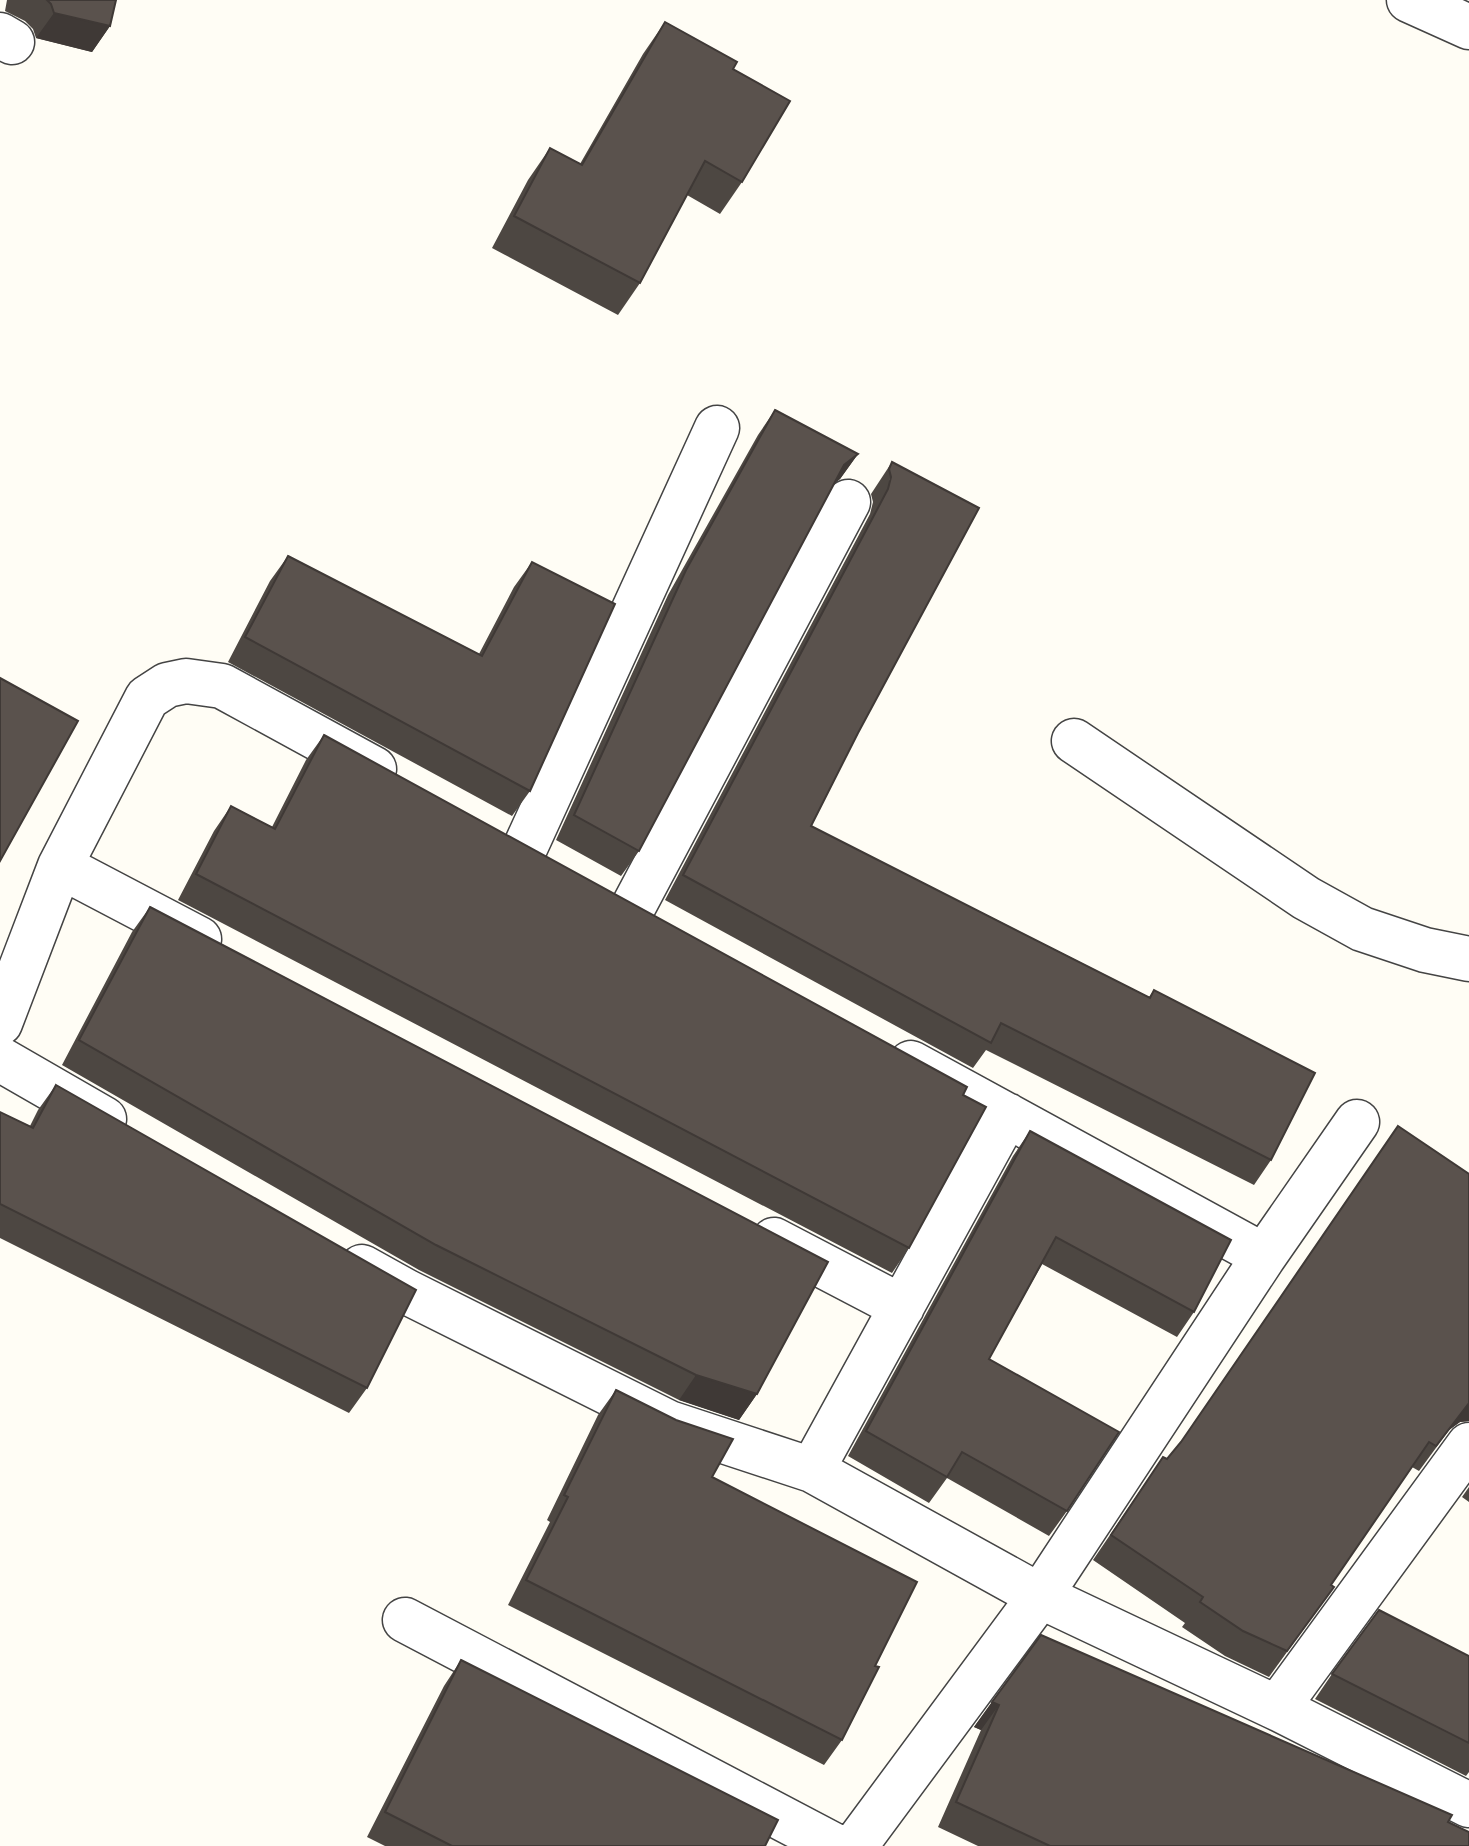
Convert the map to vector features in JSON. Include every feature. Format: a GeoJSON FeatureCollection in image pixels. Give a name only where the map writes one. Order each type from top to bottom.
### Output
{"type":"FeatureCollection","features":[{"type":"Feature","properties":{"kind":"street"},"geometry":{"type":"LineString","coordinates":[[1409,0],[1469,27]]}},
{"type":"Feature","properties":{"kind":"street"},"geometry":{"type":"LineString","coordinates":[[717,428],[510,842],[645,918],[848,502]]}},
{"type":"Feature","properties":{"kind":"street"},"geometry":{"type":"LineString","coordinates":[[0,1023],[60,866],[147,698],[167,685],[186,681],[222,686],[414,790]]}},
{"type":"Feature","properties":{"kind":"street"},"geometry":{"type":"LineString","coordinates":[[1074,741],[1317,904],[1362,929],[1425,950],[1469,959]]}},
{"type":"Feature","properties":{"kind":"street"},"geometry":{"type":"LineString","coordinates":[[60,866],[228,954]]}},
{"type":"Feature","properties":{"kind":"street"},"geometry":{"type":"LineString","coordinates":[[882,1047],[1264,1256]]}},
{"type":"Feature","properties":{"kind":"street"},"geometry":{"type":"LineString","coordinates":[[0,1059],[134,1137]]}},
{"type":"Feature","properties":{"kind":"street"},"geometry":{"type":"LineString","coordinates":[[812,1470],[1007,1115]]}},
{"type":"Feature","properties":{"kind":"street"},"geometry":{"type":"LineString","coordinates":[[855,1846],[1040,1596],[1264,1256],[1357,1122]]}},
{"type":"Feature","properties":{"kind":"street"},"geometry":{"type":"LineString","coordinates":[[734,1218],[902,1307]]}},
{"type":"Feature","properties":{"kind":"street"},"geometry":{"type":"LineString","coordinates":[[325,1246],[407,1292],[669,1423],[812,1470],[1040,1596],[1277,1708],[1469,1805]]}},
{"type":"Feature","properties":{"kind":"street"},"geometry":{"type":"LineString","coordinates":[[1277,1708],[1469,1445]]}},
{"type":"Feature","properties":{"kind":"street"},"geometry":{"type":"LineString","coordinates":[[405,1620],[835,1846]]}},
{"type":"Feature","properties":{"kind":"building"},"geometry":{"type":"Polygon","coordinates":[[[47,0],[116,0],[110,26],[54,13],[47,0]]]}},
{"type":"Feature","properties":{"kind":"building"},"geometry":{"type":"Polygon","coordinates":[[[665,22],[737,62],[733,69],[790,101],[742,182],[705,161],[640,283],[514,216],[550,148],[582,165],[665,22]]]}},
{"type":"Feature","properties":{"kind":"building"},"geometry":{"type":"Polygon","coordinates":[[[775,410],[858,454],[844,465],[639,851],[574,815],[686,570],[775,410]]]}},
{"type":"Feature","properties":{"kind":"building"},"geometry":{"type":"Polygon","coordinates":[[[892,462],[979,508],[811,826],[1150,998],[1154,990],[1315,1073],[1271,1160],[1001,1023],[991,1043],[683,875],[888,489],[892,462]]]}},
{"type":"Feature","properties":{"kind":"building"},"geometry":{"type":"Polygon","coordinates":[[[288,556],[482,656],[532,562],[615,604],[530,791],[245,637],[288,556]]]}},
{"type":"Feature","properties":{"kind":"building"},"geometry":{"type":"Polygon","coordinates":[[[0,678],[78,721],[0,861],[0,678]]]}},
{"type":"Feature","properties":{"kind":"building"},"geometry":{"type":"Polygon","coordinates":[[[324,735],[967,1087],[963,1095],[986,1107],[909,1248],[196,874],[231,806],[275,829],[324,735]]]}},
{"type":"Feature","properties":{"kind":"building"},"geometry":{"type":"Polygon","coordinates":[[[150,907],[828,1262],[757,1394],[696,1375],[436,1245],[79,1040],[150,907]]]}},
{"type":"Feature","properties":{"kind":"building"},"geometry":{"type":"Polygon","coordinates":[[[56,1085],[416,1290],[367,1388],[0,1204],[0,1112],[33,1128],[56,1085]]]}},
{"type":"Feature","properties":{"kind":"building"},"geometry":{"type":"Polygon","coordinates":[[[1398,1126],[1469,1174],[1469,1403],[1436,1446],[1429,1442],[1331,1585],[1334,1587],[1287,1651],[1243,1631],[1200,1602],[1203,1597],[1111,1535],[1163,1457],[1167,1459],[1181,1442],[1398,1126]]]}},
{"type":"Feature","properties":{"kind":"building"},"geometry":{"type":"Polygon","coordinates":[[[1030,1131],[1231,1240],[1194,1312],[1056,1237],[989,1359],[1119,1432],[1067,1511],[962,1452],[947,1477],[866,1431],[1030,1131]]]}},
{"type":"Feature","properties":{"kind":"building"},"geometry":{"type":"Polygon","coordinates":[[[616,1390],[676,1420],[733,1439],[712,1477],[917,1582],[842,1740],[526,1580],[568,1497],[564,1495],[616,1390]]]}},
{"type":"Feature","properties":{"kind":"building"},"geometry":{"type":"Polygon","coordinates":[[[1379,1610],[1469,1656],[1469,1743],[1332,1674],[1379,1610]]]}},
{"type":"Feature","properties":{"kind":"building"},"geometry":{"type":"Polygon","coordinates":[[[1041,1635],[1452,1815],[1448,1822],[1469,1832],[1469,1846],[1050,1846],[956,1802],[999,1705],[992,1702],[1041,1635]]]}},
{"type":"Feature","properties":{"kind":"building"},"geometry":{"type":"Polygon","coordinates":[[[461,1660],[778,1820],[765,1846],[452,1846],[385,1812],[461,1660]]]}}]}
